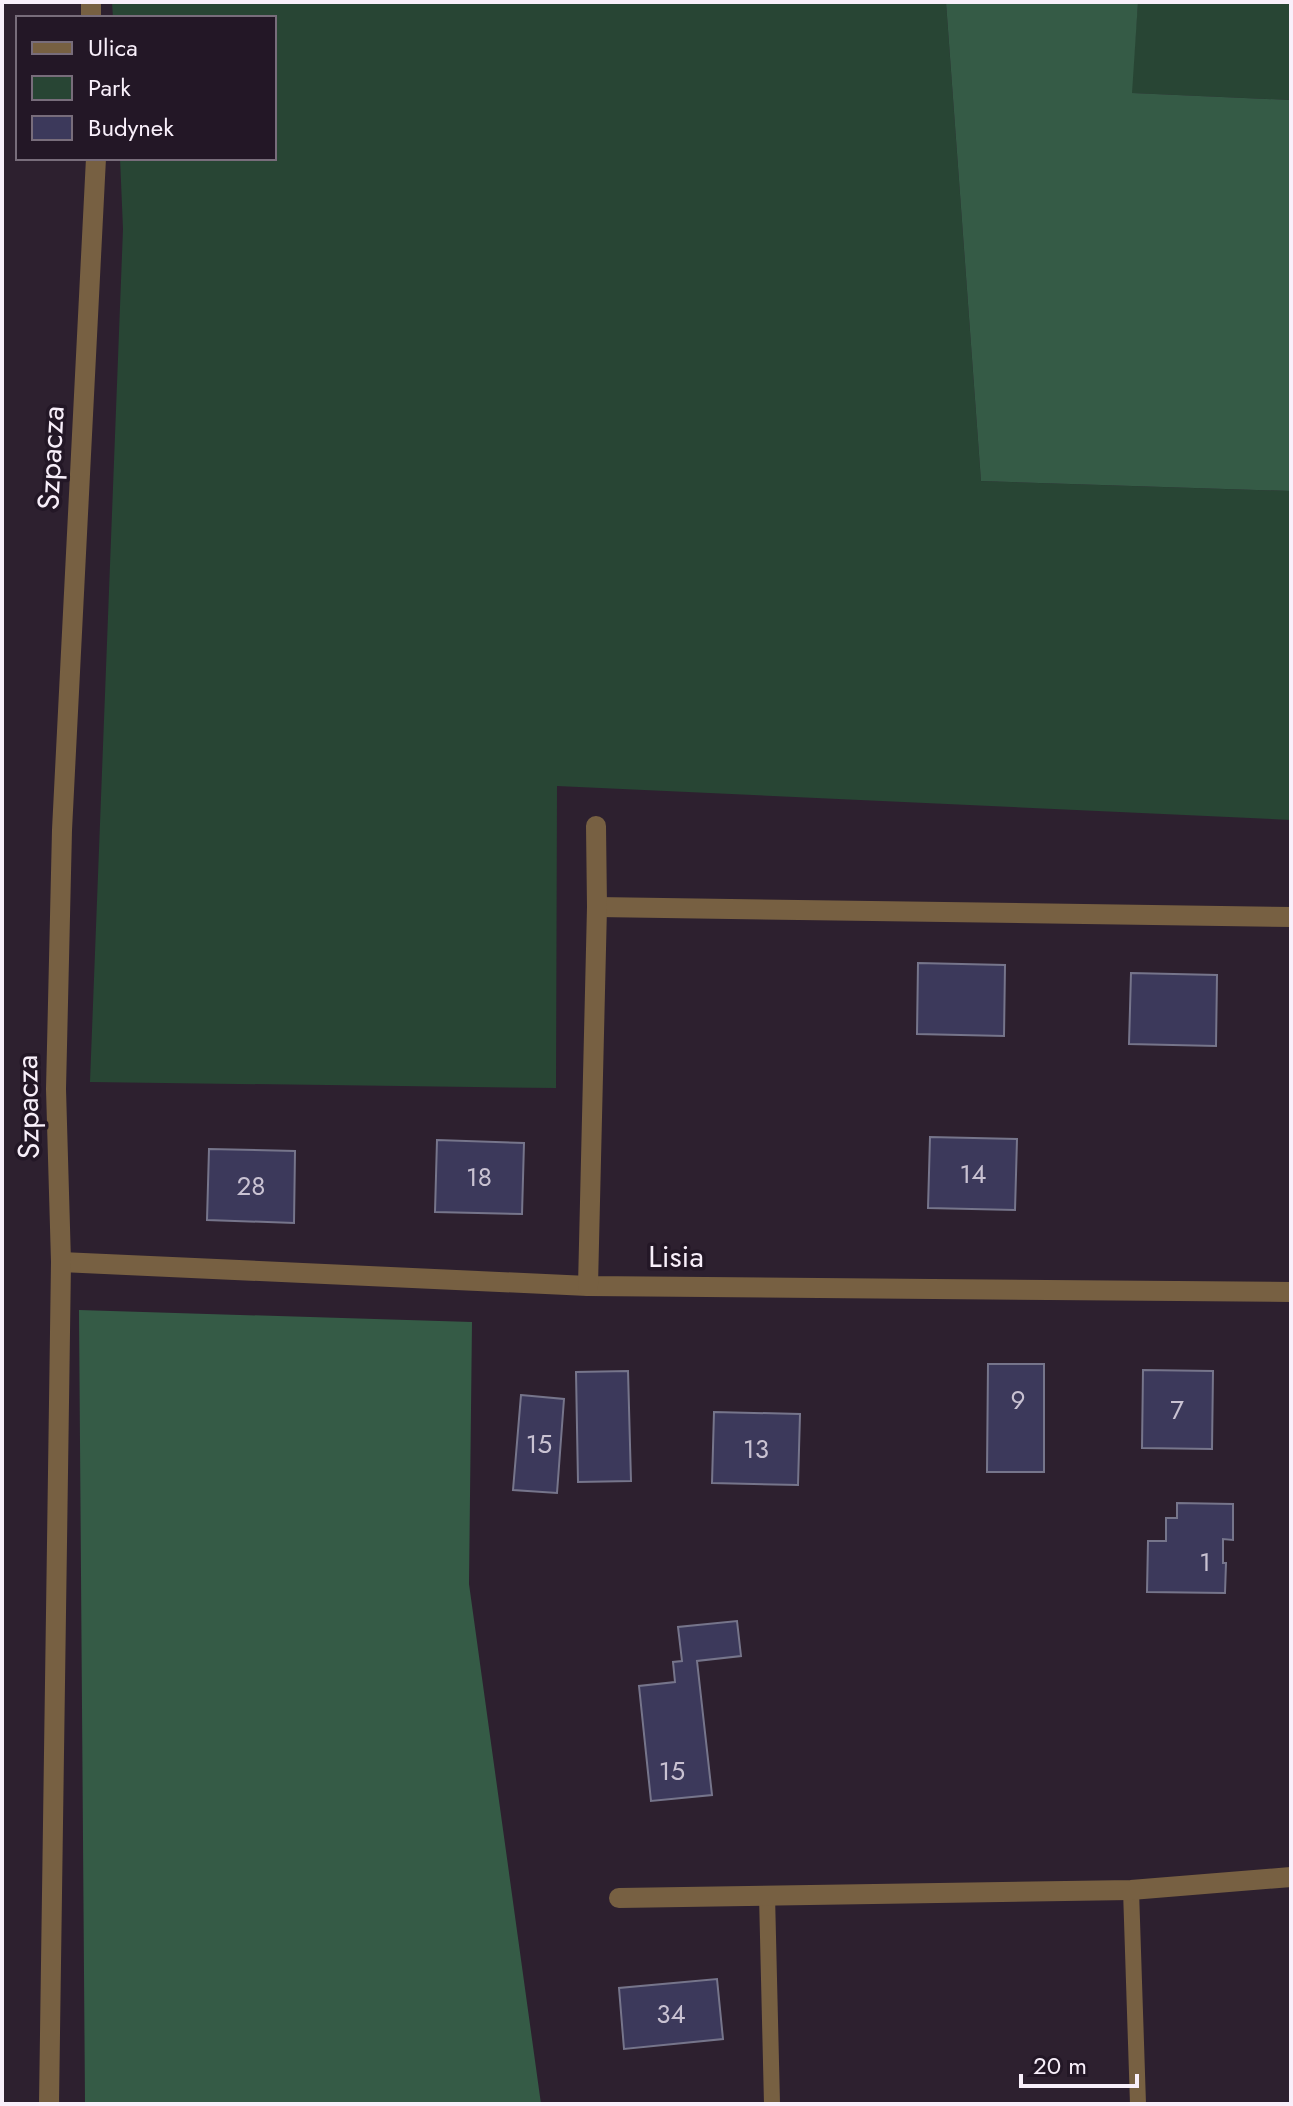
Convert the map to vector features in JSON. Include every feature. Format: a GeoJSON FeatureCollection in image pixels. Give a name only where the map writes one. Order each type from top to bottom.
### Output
{"type":"FeatureCollection","features":[{"type":"Feature","properties":{"kind":"street","name":"Szpacza"},"geometry":{"type":"LineString","coordinates":[[49,2104],[61,1262],[56,1089],[62,830],[96,160]]}},
{"type":"Feature","properties":{"kind":"street"},"geometry":{"type":"LineString","coordinates":[[588,1286],[597,907],[596,826]]}},
{"type":"Feature","properties":{"kind":"street"},"geometry":{"type":"LineString","coordinates":[[597,907],[1291,917]]}},
{"type":"Feature","properties":{"kind":"street","name":"Lisia"},"geometry":{"type":"LineString","coordinates":[[61,1262],[588,1286],[1291,1292]]}},
{"type":"Feature","properties":{"kind":"street"},"geometry":{"type":"LineString","coordinates":[[619,1898],[1131,1890],[1291,1877]]}},
{"type":"Feature","properties":{"kind":"lane"},"geometry":{"type":"LineString","coordinates":[[1131,1890],[1138,2104]]}},
{"type":"Feature","properties":{"kind":"lane"},"geometry":{"type":"LineString","coordinates":[[767,1895],[772,2104]]}},
{"type":"Feature","properties":{"kind":"green space"},"geometry":{"type":"Polygon","coordinates":[[[112,2],[946,2],[981,481],[1291,491],[1291,820],[557,786],[556,1088],[90,1082],[123,229],[120,160],[276,160],[276,16],[113,16],[112,2]]]}},
{"type":"Feature","properties":{"kind":"green space"},"geometry":{"type":"Polygon","coordinates":[[[946,2],[1138,2],[1132,93],[1291,100],[1291,491],[981,481],[946,2]]]}},
{"type":"Feature","properties":{"kind":"green space"},"geometry":{"type":"Polygon","coordinates":[[[1138,2],[1291,2],[1291,100],[1131,93],[1138,2]]]}},
{"type":"Feature","properties":{"kind":"green space"},"geometry":{"type":"Polygon","coordinates":[[[79,1310],[472,1322],[469,1584],[541,2104],[85,2104],[79,1310]]]}},
{"type":"Feature","properties":{"kind":"building"},"geometry":{"type":"Polygon","coordinates":[[[918,963],[1005,965],[1004,1036],[917,1034],[918,963]]]}},
{"type":"Feature","properties":{"kind":"building"},"geometry":{"type":"Polygon","coordinates":[[[1131,973],[1217,975],[1216,1046],[1129,1044],[1131,973]]]}},
{"type":"Feature","properties":{"kind":"building"},"geometry":{"type":"Polygon","coordinates":[[[930,1137],[1017,1139],[1015,1210],[928,1208],[930,1137]]]}},
{"type":"Feature","properties":{"kind":"building"},"geometry":{"type":"Polygon","coordinates":[[[437,1140],[524,1143],[522,1214],[435,1212],[437,1140]]]}},
{"type":"Feature","properties":{"kind":"building"},"geometry":{"type":"Polygon","coordinates":[[[209,1149],[295,1151],[294,1223],[207,1220],[209,1149]]]}},
{"type":"Feature","properties":{"kind":"building"},"geometry":{"type":"Polygon","coordinates":[[[988,1364],[1044,1364],[1044,1472],[987,1472],[988,1364]]]}},
{"type":"Feature","properties":{"kind":"building"},"geometry":{"type":"Polygon","coordinates":[[[1143,1370],[1213,1371],[1212,1449],[1142,1448],[1143,1370]]]}},
{"type":"Feature","properties":{"kind":"building"},"geometry":{"type":"Polygon","coordinates":[[[628,1371],[631,1481],[578,1482],[576,1372],[628,1371]]]}},
{"type":"Feature","properties":{"kind":"building"},"geometry":{"type":"Polygon","coordinates":[[[521,1395],[564,1399],[557,1493],[513,1490],[521,1395]]]}},
{"type":"Feature","properties":{"kind":"building"},"geometry":{"type":"Polygon","coordinates":[[[714,1412],[800,1414],[798,1485],[712,1483],[714,1412]]]}},
{"type":"Feature","properties":{"kind":"building"},"geometry":{"type":"Polygon","coordinates":[[[1177,1503],[1233,1504],[1233,1540],[1223,1539],[1225,1593],[1147,1592],[1148,1541],[1166,1541],[1166,1518],[1177,1518],[1177,1503]]]}},
{"type":"Feature","properties":{"kind":"building"},"geometry":{"type":"Polygon","coordinates":[[[737,1621],[741,1656],[697,1661],[712,1795],[651,1801],[639,1686],[675,1682],[673,1662],[682,1661],[678,1627],[737,1621]]]}},
{"type":"Feature","properties":{"kind":"building"},"geometry":{"type":"Polygon","coordinates":[[[717,1979],[723,2039],[624,2049],[619,1988],[717,1979]]]}}]}
